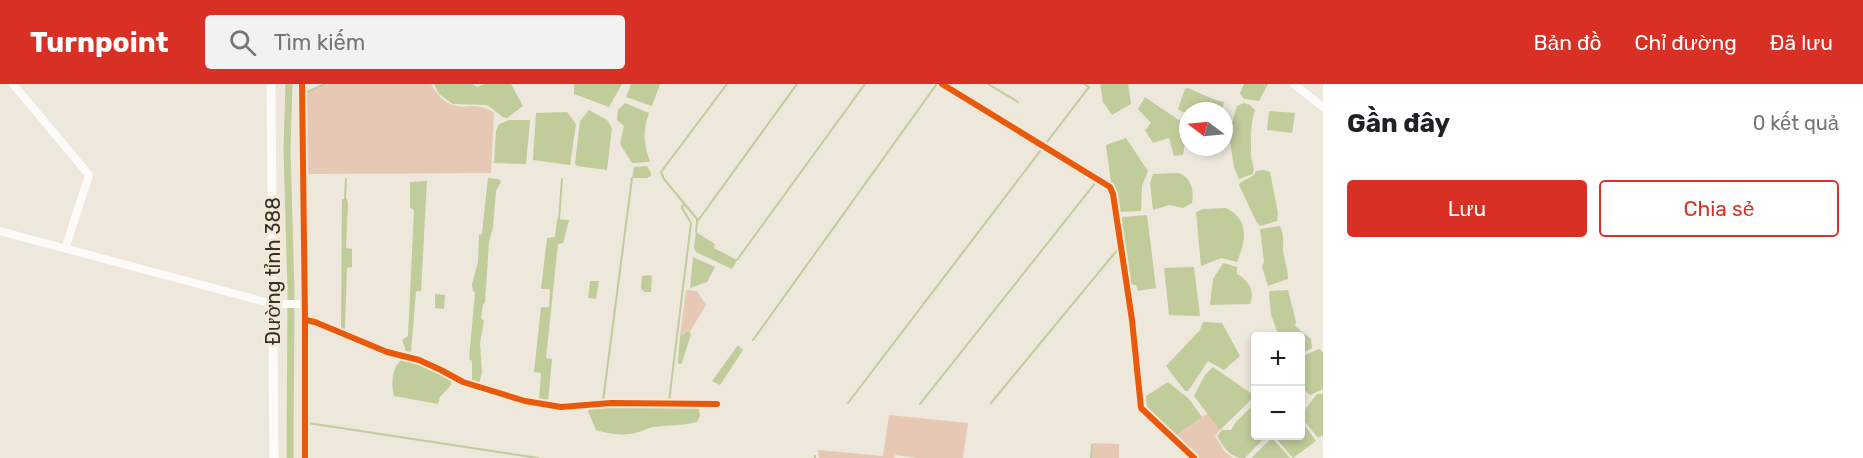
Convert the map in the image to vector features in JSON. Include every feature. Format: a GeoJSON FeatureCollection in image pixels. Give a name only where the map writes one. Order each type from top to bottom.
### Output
{"type":"FeatureCollection","features":[{"type":"Feature","properties":{"kind":"main road","name":"Đường tỉnh 388"},"geometry":{"type":"LineString","coordinates":[[271,84],[275,304],[274,458]]}},
{"type":"Feature","properties":{"kind":"street"},"geometry":{"type":"LineString","coordinates":[[13,84],[89,175],[65,249]]}},
{"type":"Feature","properties":{"kind":"street"},"geometry":{"type":"LineString","coordinates":[[302,84],[304,458]]}},
{"type":"Feature","properties":{"kind":"street"},"geometry":{"type":"LineString","coordinates":[[942,84],[1110,187],[1113,194],[1130,312],[1141,408],[1192,458]]}},
{"type":"Feature","properties":{"kind":"street"},"geometry":{"type":"LineString","coordinates":[[1294,84],[1323,107]]}},
{"type":"Feature","properties":{"kind":"street"},"geometry":{"type":"LineString","coordinates":[[0,231],[275,304],[304,304]]}},
{"type":"Feature","properties":{"kind":"street"},"geometry":{"type":"LineString","coordinates":[[305,320],[387,352],[413,358],[463,382],[507,397],[541,404],[561,407],[611,403],[717,404]]}},
{"type":"Feature","properties":{"kind":"shaded area"},"geometry":{"type":"Polygon","coordinates":[[[328,84],[431,84],[447,102],[454,105],[486,108],[494,113],[491,173],[307,174],[305,94],[328,84]]]}},
{"type":"Feature","properties":{"kind":"shaded area"},"geometry":{"type":"Polygon","coordinates":[[[434,84],[472,84],[477,87],[485,84],[511,84],[523,106],[507,118],[487,105],[453,104],[439,94],[434,84]]]}},
{"type":"Feature","properties":{"kind":"shaded area"},"geometry":{"type":"Polygon","coordinates":[[[574,84],[622,84],[609,107],[574,94],[574,84]]]}},
{"type":"Feature","properties":{"kind":"shaded area"},"geometry":{"type":"Polygon","coordinates":[[[631,84],[660,84],[652,106],[626,97],[631,84]]]}},
{"type":"Feature","properties":{"kind":"shaded area"},"geometry":{"type":"Polygon","coordinates":[[[1100,84],[1128,84],[1131,104],[1112,115],[1103,102],[1100,84]]]}},
{"type":"Feature","properties":{"kind":"shaded area"},"geometry":{"type":"Polygon","coordinates":[[[1244,84],[1268,84],[1259,101],[1244,99],[1240,93],[1244,84]]]}},
{"type":"Feature","properties":{"kind":"shaded area"},"geometry":{"type":"Polygon","coordinates":[[[1188,88],[1224,102],[1180,102],[1185,89],[1188,88]]]}},
{"type":"Feature","properties":{"kind":"shaded area"},"geometry":{"type":"Polygon","coordinates":[[[1145,97],[1179,120],[1179,155],[1174,156],[1169,138],[1153,143],[1145,130],[1151,123],[1138,109],[1145,97]]]}},
{"type":"Feature","properties":{"kind":"shaded area"},"geometry":{"type":"Polygon","coordinates":[[[625,103],[649,113],[645,126],[645,138],[650,162],[632,163],[620,144],[624,126],[617,120],[618,110],[625,103]]]}},
{"type":"Feature","properties":{"kind":"shaded area"},"geometry":{"type":"Polygon","coordinates":[[[1244,103],[1255,110],[1251,138],[1253,174],[1239,179],[1232,156],[1233,120],[1237,106],[1244,103]]]}},
{"type":"Feature","properties":{"kind":"shaded area"},"geometry":{"type":"Polygon","coordinates":[[[589,110],[607,120],[612,128],[607,170],[577,166],[575,163],[580,121],[589,110]]]}},
{"type":"Feature","properties":{"kind":"shaded area"},"geometry":{"type":"Polygon","coordinates":[[[1269,111],[1295,113],[1292,133],[1267,130],[1269,111]]]}},
{"type":"Feature","properties":{"kind":"shaded area"},"geometry":{"type":"Polygon","coordinates":[[[567,112],[576,124],[570,165],[533,160],[536,113],[567,112]]]}},
{"type":"Feature","properties":{"kind":"shaded area"},"geometry":{"type":"Polygon","coordinates":[[[509,120],[530,120],[526,164],[494,163],[496,131],[499,124],[509,120]]]}},
{"type":"Feature","properties":{"kind":"shaded area"},"geometry":{"type":"Polygon","coordinates":[[[1126,138],[1148,171],[1142,186],[1141,211],[1119,212],[1116,192],[1111,182],[1106,145],[1126,138]]]}},
{"type":"Feature","properties":{"kind":"shaded area"},"geometry":{"type":"Polygon","coordinates":[[[647,166],[651,176],[632,178],[634,167],[647,166]]]}},
{"type":"Feature","properties":{"kind":"shaded area"},"geometry":{"type":"Polygon","coordinates":[[[1256,171],[1270,172],[1278,213],[1277,221],[1260,226],[1239,185],[1254,175],[1256,171]]]}},
{"type":"Feature","properties":{"kind":"shaded area"},"geometry":{"type":"Polygon","coordinates":[[[1179,173],[1187,178],[1191,185],[1192,203],[1183,208],[1169,205],[1153,210],[1150,183],[1153,174],[1179,173]]]}},
{"type":"Feature","properties":{"kind":"shaded area"},"geometry":{"type":"Polygon","coordinates":[[[488,178],[499,179],[501,182],[496,191],[493,227],[489,242],[485,303],[481,318],[484,321],[480,343],[482,372],[479,384],[472,381],[472,361],[469,359],[475,292],[472,284],[478,262],[479,235],[482,234],[488,178]]]}},
{"type":"Feature","properties":{"kind":"shaded area"},"geometry":{"type":"Polygon","coordinates":[[[427,181],[421,291],[416,291],[411,352],[406,351],[402,340],[408,336],[414,210],[410,208],[410,182],[427,181]]]}},
{"type":"Feature","properties":{"kind":"shaded area"},"geometry":{"type":"Polygon","coordinates":[[[342,199],[347,199],[348,204],[346,248],[352,249],[352,267],[347,268],[345,329],[341,329],[342,199]]]}},
{"type":"Feature","properties":{"kind":"shaded area"},"geometry":{"type":"Polygon","coordinates":[[[1226,208],[1239,218],[1244,231],[1237,262],[1221,258],[1201,266],[1196,212],[1203,209],[1226,208]]]}},
{"type":"Feature","properties":{"kind":"shaded area"},"geometry":{"type":"Polygon","coordinates":[[[1147,215],[1156,288],[1138,291],[1136,285],[1129,284],[1120,221],[1123,217],[1147,215]]]}},
{"type":"Feature","properties":{"kind":"shaded area"},"geometry":{"type":"Polygon","coordinates":[[[557,219],[569,220],[563,243],[558,244],[546,358],[552,359],[548,401],[539,400],[541,373],[534,372],[541,307],[549,307],[550,289],[541,289],[547,238],[555,237],[557,219]]]}},
{"type":"Feature","properties":{"kind":"shaded area"},"geometry":{"type":"Polygon","coordinates":[[[1280,226],[1288,279],[1268,286],[1262,267],[1264,262],[1260,229],[1280,226]]]}},
{"type":"Feature","properties":{"kind":"shaded area"},"geometry":{"type":"Polygon","coordinates":[[[696,232],[715,244],[714,248],[737,260],[732,269],[696,252],[694,248],[696,232]]]}},
{"type":"Feature","properties":{"kind":"shaded area"},"geometry":{"type":"Polygon","coordinates":[[[693,257],[715,267],[707,282],[690,288],[693,257]]]}},
{"type":"Feature","properties":{"kind":"shaded area"},"geometry":{"type":"Polygon","coordinates":[[[1223,263],[1237,267],[1237,274],[1248,283],[1252,295],[1250,304],[1210,305],[1213,279],[1223,263]]]}},
{"type":"Feature","properties":{"kind":"shaded area"},"geometry":{"type":"Polygon","coordinates":[[[1194,267],[1200,316],[1169,315],[1164,268],[1194,267]]]}},
{"type":"Feature","properties":{"kind":"shaded area"},"geometry":{"type":"Polygon","coordinates":[[[642,276],[652,276],[651,292],[644,292],[641,288],[642,276]]]}},
{"type":"Feature","properties":{"kind":"shaded area"},"geometry":{"type":"Polygon","coordinates":[[[590,281],[599,281],[596,299],[588,298],[590,281]]]}},
{"type":"Feature","properties":{"kind":"shaded area"},"geometry":{"type":"Polygon","coordinates":[[[686,290],[697,291],[706,305],[689,333],[687,331],[680,336],[686,290]]]}},
{"type":"Feature","properties":{"kind":"shaded area"},"geometry":{"type":"Polygon","coordinates":[[[1288,290],[1295,326],[1302,332],[1277,332],[1271,315],[1269,291],[1288,290]]]}},
{"type":"Feature","properties":{"kind":"shaded area"},"geometry":{"type":"Polygon","coordinates":[[[435,294],[445,295],[444,309],[435,308],[435,294]]]}},
{"type":"Feature","properties":{"kind":"shaded area"},"geometry":{"type":"Polygon","coordinates":[[[1203,322],[1222,323],[1240,356],[1224,370],[1208,361],[1188,391],[1185,391],[1166,366],[1200,330],[1203,322]]]}},
{"type":"Feature","properties":{"kind":"shaded area"},"geometry":{"type":"Polygon","coordinates":[[[688,331],[691,334],[680,364],[678,363],[680,336],[688,331]]]}},
{"type":"Feature","properties":{"kind":"shaded area"},"geometry":{"type":"Polygon","coordinates":[[[1305,334],[1311,339],[1312,348],[1305,352],[1305,334]]]}},
{"type":"Feature","properties":{"kind":"shaded area"},"geometry":{"type":"Polygon","coordinates":[[[738,345],[743,350],[720,385],[712,381],[738,345]]]}},
{"type":"Feature","properties":{"kind":"shaded area"},"geometry":{"type":"Polygon","coordinates":[[[1319,349],[1323,352],[1323,389],[1310,395],[1305,391],[1305,355],[1319,349]]]}},
{"type":"Feature","properties":{"kind":"shaded area"},"geometry":{"type":"Polygon","coordinates":[[[405,358],[439,372],[451,380],[451,385],[440,397],[438,404],[394,396],[392,380],[395,369],[405,358]]]}},
{"type":"Feature","properties":{"kind":"shaded area"},"geometry":{"type":"Polygon","coordinates":[[[1213,367],[1251,393],[1251,400],[1220,430],[1194,396],[1205,375],[1213,367]]]}},
{"type":"Feature","properties":{"kind":"shaded area"},"geometry":{"type":"Polygon","coordinates":[[[1168,382],[1189,399],[1202,417],[1176,435],[1147,409],[1146,396],[1168,382]]]}},
{"type":"Feature","properties":{"kind":"shaded area"},"geometry":{"type":"Polygon","coordinates":[[[1317,394],[1323,394],[1323,435],[1318,438],[1305,422],[1305,410],[1317,394]]]}},
{"type":"Feature","properties":{"kind":"shaded area"},"geometry":{"type":"Polygon","coordinates":[[[598,406],[696,406],[699,408],[700,416],[697,422],[653,427],[631,434],[605,433],[596,430],[588,411],[598,406]]]}},
{"type":"Feature","properties":{"kind":"shaded area"},"geometry":{"type":"Polygon","coordinates":[[[1251,407],[1251,440],[1262,440],[1245,458],[1228,452],[1217,436],[1222,430],[1231,430],[1251,407]]]}},
{"type":"Feature","properties":{"kind":"shaded area"},"geometry":{"type":"Polygon","coordinates":[[[1208,413],[1220,430],[1215,436],[1225,452],[1233,458],[1198,458],[1174,436],[1208,413]]]}},
{"type":"Feature","properties":{"kind":"shaded area"},"geometry":{"type":"Polygon","coordinates":[[[889,415],[968,423],[963,458],[918,458],[895,455],[894,458],[819,458],[818,450],[883,456],[889,415]]]}},
{"type":"Feature","properties":{"kind":"shaded area"},"geometry":{"type":"Polygon","coordinates":[[[1305,426],[1316,441],[1293,458],[1277,440],[1305,440],[1305,426]]]}},
{"type":"Feature","properties":{"kind":"shaded area"},"geometry":{"type":"Polygon","coordinates":[[[1270,440],[1274,440],[1290,458],[1253,458],[1270,440]]]}},
{"type":"Feature","properties":{"kind":"shaded area"},"geometry":{"type":"Polygon","coordinates":[[[1093,443],[1119,444],[1119,458],[1092,458],[1093,443]]]}},
{"type":"Feature","properties":{"kind":"waterway"},"geometry":{"type":"LineString","coordinates":[[289,84],[287,149],[291,292],[290,458]]}},
{"type":"Feature","properties":{"kind":"waterway"},"geometry":{"type":"LineString","coordinates":[[305,93],[325,84]]}},
{"type":"Feature","properties":{"kind":"waterway"},"geometry":{"type":"LineString","coordinates":[[727,84],[661,172],[697,222],[797,84]]}},
{"type":"Feature","properties":{"kind":"waterway"},"geometry":{"type":"LineString","coordinates":[[737,260],[865,84]]}},
{"type":"Feature","properties":{"kind":"waterway"},"geometry":{"type":"LineString","coordinates":[[988,84],[1018,102]]}},
{"type":"Feature","properties":{"kind":"waterway"},"geometry":{"type":"LineString","coordinates":[[848,403],[1089,87],[1084,84]]}},
{"type":"Feature","properties":{"kind":"waterway"},"geometry":{"type":"LineString","coordinates":[[753,340],[936,85]]}},
{"type":"Feature","properties":{"kind":"waterway"},"geometry":{"type":"LineString","coordinates":[[603,401],[632,178]]}},
{"type":"Feature","properties":{"kind":"waterway"},"geometry":{"type":"LineString","coordinates":[[345,199],[346,179]]}},
{"type":"Feature","properties":{"kind":"waterway"},"geometry":{"type":"LineString","coordinates":[[559,219],[562,179]]}},
{"type":"Feature","properties":{"kind":"waterway"},"geometry":{"type":"LineString","coordinates":[[920,404],[1096,182]]}},
{"type":"Feature","properties":{"kind":"waterway"},"geometry":{"type":"LineString","coordinates":[[669,401],[691,223],[682,208],[684,204]]}},
{"type":"Feature","properties":{"kind":"waterway"},"geometry":{"type":"LineString","coordinates":[[696,232],[697,223]]}},
{"type":"Feature","properties":{"kind":"waterway"},"geometry":{"type":"LineString","coordinates":[[991,403],[1118,249],[1117,244]]}},
{"type":"Feature","properties":{"kind":"waterway"},"geometry":{"type":"LineString","coordinates":[[308,423],[538,458]]}},
{"type":"Feature","properties":{"kind":"waterway"},"geometry":{"type":"LineString","coordinates":[[1091,458],[1092,445]]}},
{"type":"Feature","properties":{"kind":"cycle path"},"geometry":{"type":"LineString","coordinates":[[302,84],[305,458]]}},
{"type":"Feature","properties":{"kind":"cycle path"},"geometry":{"type":"LineString","coordinates":[[942,84],[1110,187],[1113,194],[1132,320],[1141,408],[1194,458]]}},
{"type":"Feature","properties":{"kind":"cycle path"},"geometry":{"type":"LineString","coordinates":[[305,320],[387,352],[419,360],[463,382],[525,401],[561,407],[611,403],[717,404]]}}]}
